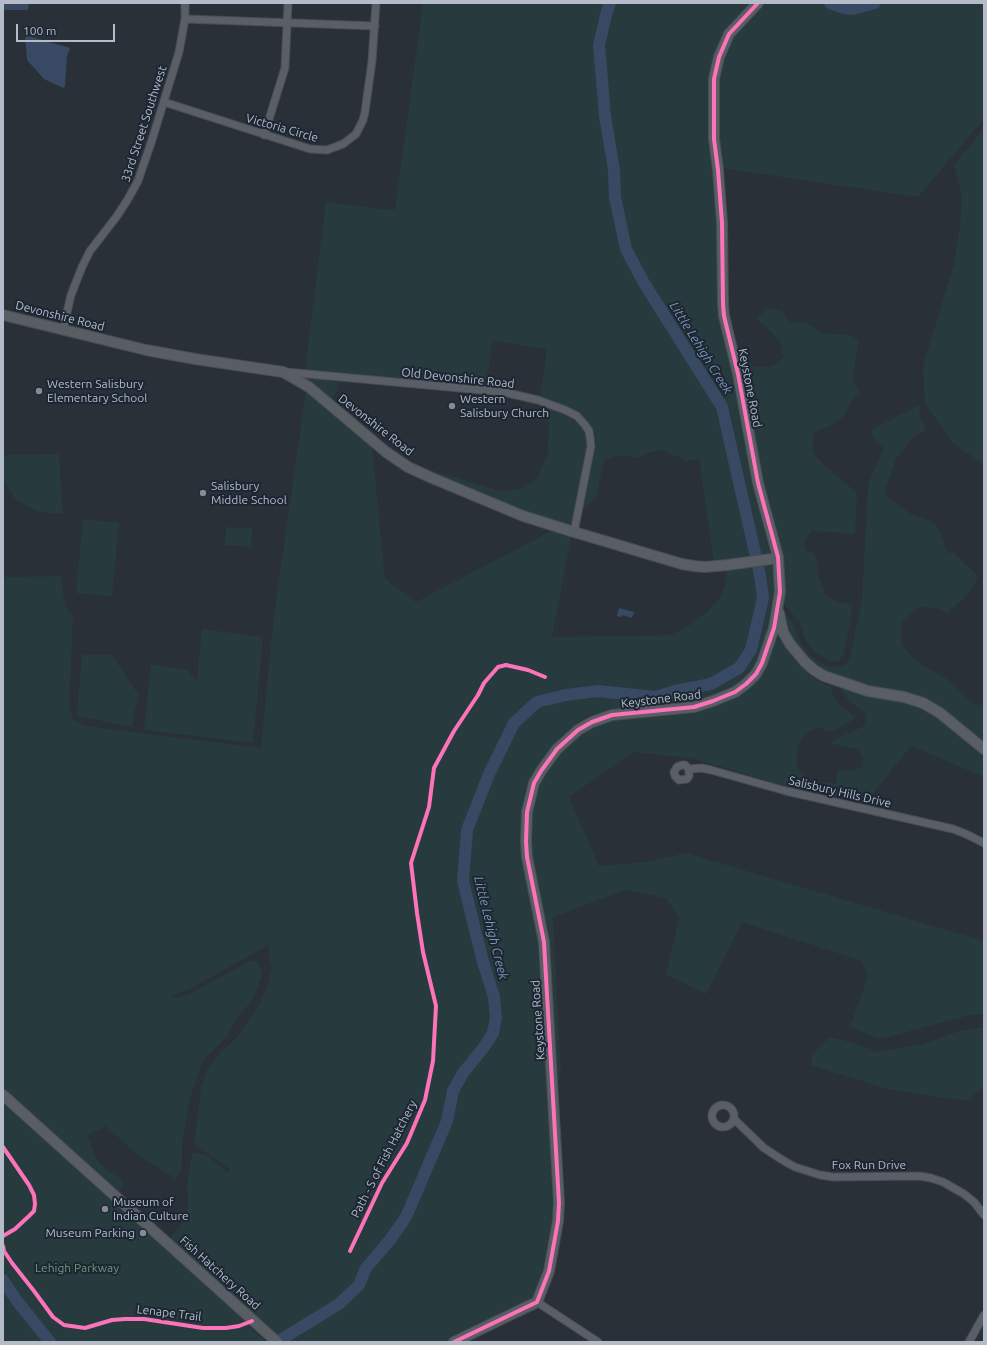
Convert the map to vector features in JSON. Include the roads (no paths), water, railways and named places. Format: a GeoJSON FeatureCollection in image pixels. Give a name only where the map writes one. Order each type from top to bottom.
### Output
{"type":"FeatureCollection","features":[{"type":"Feature","properties":{"kind":"street","name":"33rd Street Southwest"},"geometry":{"type":"LineString","coordinates":[[63,330],[71,295],[90,251],[117,216],[138,181],[179,52],[185,19],[185,3]]}},
{"type":"Feature","properties":{"kind":"street"},"geometry":{"type":"LineString","coordinates":[[264,135],[285,68],[288,3]]}},
{"type":"Feature","properties":{"kind":"street","name":"Victoria Circle"},"geometry":{"type":"LineString","coordinates":[[164,102],[264,135],[317,150],[336,148],[349,140],[360,127],[365,112],[372,61],[376,3]]}},
{"type":"Feature","properties":{"kind":"street","name":"Keystone Road"},"geometry":{"type":"LineString","coordinates":[[538,1302],[545,1284],[552,1258],[559,1203],[544,942],[526,842],[527,812],[534,783],[557,749],[578,730],[592,722],[612,715],[694,707],[726,696],[746,684],[756,674],[762,662],[774,628],[779,603],[780,592],[774,558],[758,483],[738,374],[724,316],[722,223],[714,139],[714,79],[719,57],[729,34],[757,4]]}},
{"type":"Feature","properties":{"kind":"street"},"geometry":{"type":"LineString","coordinates":[[185,19],[375,26]]}},
{"type":"Feature","properties":{"kind":"street","name":"Devonshire Road"},"geometry":{"type":"LineString","coordinates":[[3,315],[122,345],[170,355],[283,372],[309,387],[386,452],[408,467],[523,516],[682,564],[705,567],[774,558]]}},
{"type":"Feature","properties":{"kind":"street","name":"Old Devonshire Road"},"geometry":{"type":"LineString","coordinates":[[283,372],[503,392],[538,400],[576,416],[589,431],[590,446],[574,532]]}},
{"type":"Feature","properties":{"kind":"street"},"geometry":{"type":"LineString","coordinates":[[779,603],[780,622],[783,632],[801,658],[814,670],[824,676],[868,692],[904,697],[923,703],[940,713],[984,749]]}},
{"type":"Feature","properties":{"kind":"street","name":"Salisbury Hills Drive"},"geometry":{"type":"LineString","coordinates":[[689,769],[702,768],[711,770],[786,790],[953,829],[984,843]]}},
{"type":"Feature","properties":{"kind":"street","name":"Fish Hatchery Road"},"geometry":{"type":"LineString","coordinates":[[3,1095],[277,1342]]}},
{"type":"Feature","properties":{"kind":"street","name":"Fox Run Drive"},"geometry":{"type":"LineString","coordinates":[[734,1119],[764,1148],[795,1167],[820,1175],[833,1177],[919,1176],[931,1178],[943,1182],[964,1194],[974,1202],[984,1216]]}},
{"type":"Feature","properties":{"kind":"street"},"geometry":{"type":"LineString","coordinates":[[454,1342],[538,1302],[598,1342]]}},
{"type":"Feature","properties":{"kind":"street"},"geometry":{"type":"LineString","coordinates":[[969,1342],[984,1315]]}},
{"type":"Feature","properties":{"kind":"water"},"geometry":{"type":"Polygon","coordinates":[[[4,3],[29,3],[28,10],[4,10],[4,3]]]}},
{"type":"Feature","properties":{"kind":"water"},"geometry":{"type":"Polygon","coordinates":[[[25,35],[70,48],[67,56],[65,86],[63,88],[44,79],[27,60],[25,35]]]}},
{"type":"Feature","properties":{"kind":"water"},"geometry":{"type":"Polygon","coordinates":[[[619,608],[634,612],[632,618],[622,615],[621,617],[617,616],[619,608]]]}},
{"type":"Feature","properties":{"kind":"waterway","name":"Little Lehigh Creek"},"geometry":{"type":"LineString","coordinates":[[277,1342],[339,1304],[359,1285],[366,1268],[390,1240],[406,1217],[447,1121],[453,1091],[463,1073],[493,1033],[496,1018],[494,997],[483,962],[463,881],[467,830],[489,774],[514,723],[537,702],[566,695],[598,691],[655,697],[675,691],[711,684],[739,668],[751,650],[763,598],[760,575],[722,407],[644,283],[626,249],[615,197],[614,170],[605,116],[599,45],[610,3]]}},
{"type":"Feature","properties":{"kind":"waterway","name":"Little Lehigh Creek"},"geometry":{"type":"LineString","coordinates":[[830,3],[844,8],[853,9],[875,3]]}},
{"type":"Feature","properties":{"kind":"waterway","name":"Little Lehigh Creek"},"geometry":{"type":"LineString","coordinates":[[3,1280],[17,1301],[50,1342]]}},
{"type":"Feature","properties":{"kind":"place","name":"Western Salisbury Elementary School"},"geometry":{"type":"Point","coordinates":[39,391]}},
{"type":"Feature","properties":{"kind":"place","name":"Western Salisbury Church"},"geometry":{"type":"Point","coordinates":[452,406]}},
{"type":"Feature","properties":{"kind":"place","name":"Salisbury Middle School"},"geometry":{"type":"Point","coordinates":[203,493]}},
{"type":"Feature","properties":{"kind":"place","name":"Museum of Indian Culture"},"geometry":{"type":"Point","coordinates":[105,1209]}},
{"type":"Feature","properties":{"kind":"place","name":"Museum Parking"},"geometry":{"type":"Point","coordinates":[143,1233]}},
{"type":"Feature","properties":{"kind":"park label","name":"Lehigh Parkway"},"geometry":{"type":"Point","coordinates":[77,1268]}}]}
